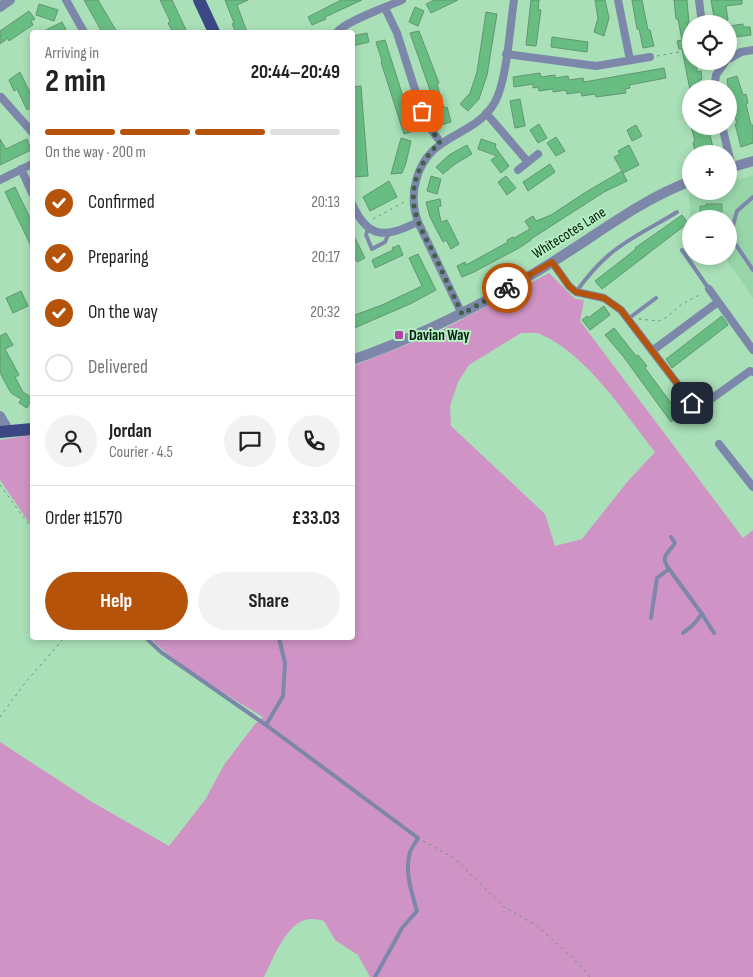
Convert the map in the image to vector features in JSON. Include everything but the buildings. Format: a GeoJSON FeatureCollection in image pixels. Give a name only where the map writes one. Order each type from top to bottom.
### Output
{"type":"FeatureCollection","features":[{"type":"Feature","properties":{"kind":"main road"},"geometry":{"type":"LineString","coordinates":[[198,0],[213,30]]}},
{"type":"Feature","properties":{"kind":"main road"},"geometry":{"type":"LineString","coordinates":[[4,432],[30,429]]}},
{"type":"Feature","properties":{"kind":"street"},"geometry":{"type":"LineString","coordinates":[[0,7],[10,0]]}},
{"type":"Feature","properties":{"kind":"street"},"geometry":{"type":"LineString","coordinates":[[66,0],[83,30]]}},
{"type":"Feature","properties":{"kind":"street"},"geometry":{"type":"LineString","coordinates":[[339,30],[402,0]]}},
{"type":"Feature","properties":{"kind":"street"},"geometry":{"type":"LineString","coordinates":[[462,314],[418,222],[413,197],[418,172],[431,151],[440,143],[477,122],[495,101],[500,86],[514,0]]}},
{"type":"Feature","properties":{"kind":"street"},"geometry":{"type":"LineString","coordinates":[[618,0],[630,60]]}},
{"type":"Feature","properties":{"kind":"street"},"geometry":{"type":"LineString","coordinates":[[699,0],[701,15]]}},
{"type":"Feature","properties":{"kind":"street"},"geometry":{"type":"LineString","coordinates":[[385,8],[397,33],[426,121],[440,143]]}},
{"type":"Feature","properties":{"kind":"street"},"geometry":{"type":"LineString","coordinates":[[737,54],[753,50]]}},
{"type":"Feature","properties":{"kind":"street"},"geometry":{"type":"LineString","coordinates":[[506,54],[596,66],[650,57]]}},
{"type":"Feature","properties":{"kind":"street"},"geometry":{"type":"LineString","coordinates":[[1,97],[30,130]]}},
{"type":"Feature","properties":{"kind":"street"},"geometry":{"type":"LineString","coordinates":[[486,113],[528,162]]}},
{"type":"Feature","properties":{"kind":"street"},"geometry":{"type":"LineString","coordinates":[[518,170],[538,154]]}},
{"type":"Feature","properties":{"kind":"street"},"geometry":{"type":"LineString","coordinates":[[737,165],[753,162]]}},
{"type":"Feature","properties":{"kind":"street"},"geometry":{"type":"LineString","coordinates":[[0,180],[30,165]]}},
{"type":"Feature","properties":{"kind":"street"},"geometry":{"type":"LineString","coordinates":[[21,169],[30,189]]}},
{"type":"Feature","properties":{"kind":"street","name":"Whitecotes Lane"},"geometry":{"type":"LineString","coordinates":[[355,359],[462,314],[552,262],[663,193],[682,185]]}},
{"type":"Feature","properties":{"kind":"street"},"geometry":{"type":"LineString","coordinates":[[355,209],[366,226],[380,233],[389,234],[418,222]]}},
{"type":"Feature","properties":{"kind":"street"},"geometry":{"type":"LineString","coordinates":[[552,262],[569,286],[576,292],[604,298],[613,303],[630,321],[692,403],[699,405],[711,400],[750,372],[753,372]]}},
{"type":"Feature","properties":{"kind":"street"},"geometry":{"type":"LineString","coordinates":[[709,289],[753,350]]}},
{"type":"Feature","properties":{"kind":"street"},"geometry":{"type":"LineString","coordinates":[[652,351],[718,302]]}},
{"type":"Feature","properties":{"kind":"street"},"geometry":{"type":"LineString","coordinates":[[0,416],[4,432]]}},
{"type":"Feature","properties":{"kind":"street"},"geometry":{"type":"LineString","coordinates":[[719,444],[752,484]]}},
{"type":"Feature","properties":{"kind":"lane"},"geometry":{"type":"LineString","coordinates":[[753,197],[737,211],[730,236],[753,270]]}},
{"type":"Feature","properties":{"kind":"lane"},"geometry":{"type":"LineString","coordinates":[[576,292],[590,273],[611,253],[677,212]]}},
{"type":"Feature","properties":{"kind":"lane"},"geometry":{"type":"LineString","coordinates":[[366,226],[366,235],[372,249],[386,242],[389,234]]}},
{"type":"Feature","properties":{"kind":"lane"},"geometry":{"type":"LineString","coordinates":[[692,265],[709,289]]}},
{"type":"Feature","properties":{"kind":"lane"},"geometry":{"type":"LineString","coordinates":[[630,321],[656,298]]}},
{"type":"Feature","properties":{"kind":"lane"},"geometry":{"type":"LineString","coordinates":[[671,537],[675,544],[664,557],[664,561],[714,633]]}},
{"type":"Feature","properties":{"kind":"lane"},"geometry":{"type":"LineString","coordinates":[[651,618],[657,578],[669,569]]}},
{"type":"Feature","properties":{"kind":"lane"},"geometry":{"type":"LineString","coordinates":[[683,633],[702,614]]}},
{"type":"Feature","properties":{"kind":"lane"},"geometry":{"type":"LineString","coordinates":[[148,640],[162,652],[418,838],[410,851],[409,863],[409,883],[417,911],[402,928],[375,977]]}},
{"type":"Feature","properties":{"kind":"lane"},"geometry":{"type":"LineString","coordinates":[[266,726],[283,696],[285,662],[280,640]]}},
{"type":"Feature","properties":{"kind":"path"},"geometry":{"type":"LineString","coordinates":[[650,57],[682,52]]}},
{"type":"Feature","properties":{"kind":"path"},"geometry":{"type":"LineString","coordinates":[[366,226],[413,197]]}},
{"type":"Feature","properties":{"kind":"path"},"geometry":{"type":"LineString","coordinates":[[630,321],[639,319],[660,321],[682,304],[709,289]]}},
{"type":"Feature","properties":{"kind":"path"},"geometry":{"type":"LineString","coordinates":[[0,485],[30,527]]}},
{"type":"Feature","properties":{"kind":"path"},"geometry":{"type":"LineString","coordinates":[[0,717],[25,683],[62,640]]}},
{"type":"Feature","properties":{"kind":"path"},"geometry":{"type":"LineString","coordinates":[[418,838],[454,858],[504,907],[536,925],[573,958],[590,977]]}},
{"type":"Feature","properties":{"kind":"shaded area"},"geometry":{"type":"Polygon","coordinates":[[[753,175],[753,298],[730,265],[737,265],[737,210],[690,210],[689,200],[737,200],[737,180],[753,175]]]}},
{"type":"Feature","properties":{"kind":"shaded area"},"geometry":{"type":"Polygon","coordinates":[[[549,273],[575,299],[584,300],[580,321],[743,538],[753,530],[753,977],[370,977],[358,955],[335,940],[324,921],[313,919],[304,920],[289,932],[277,950],[264,977],[0,977],[0,742],[92,802],[169,846],[205,800],[224,765],[255,724],[263,717],[190,670],[152,640],[355,640],[355,365],[436,333],[549,273]],[[521,333],[469,365],[458,382],[450,406],[451,426],[545,514],[555,546],[582,539],[628,481],[655,452],[604,386],[589,370],[557,343],[540,334],[521,333]]]}},
{"type":"Feature","properties":{"kind":"shaded area"},"geometry":{"type":"Polygon","coordinates":[[[30,435],[30,524],[0,480],[0,440],[30,435]]]}},
{"type":"Feature","properties":{"kind":"way so far"},"geometry":{"type":"LineString","coordinates":[[422,111],[440,143],[424,160],[418,172],[413,195],[414,206],[418,222],[462,314],[507,288]]}},
{"type":"Feature","properties":{"kind":"place","name":"Davian Way"},"geometry":{"type":"Point","coordinates":[399,335]}},
{"type":"Feature","properties":{"kind":"route"},"geometry":{"type":"LineString","coordinates":[[507,288],[552,262],[569,286],[576,292],[604,298],[621,310],[692,403]]}}]}
